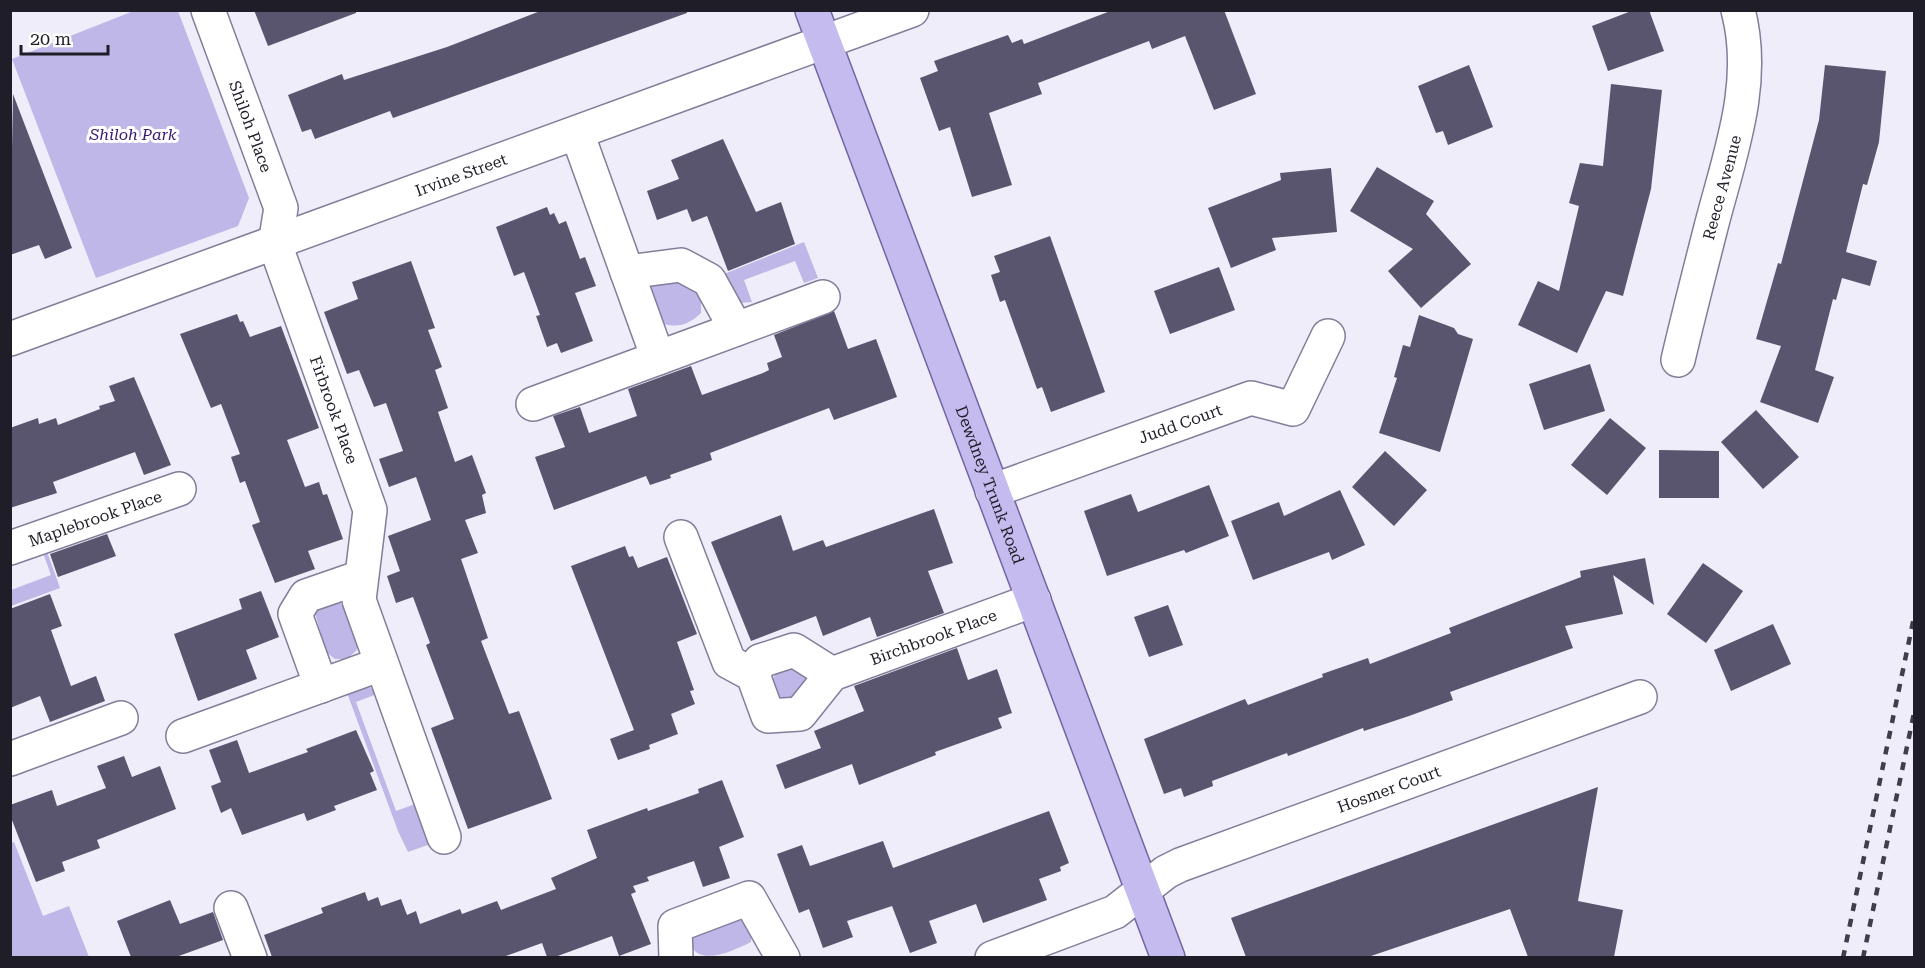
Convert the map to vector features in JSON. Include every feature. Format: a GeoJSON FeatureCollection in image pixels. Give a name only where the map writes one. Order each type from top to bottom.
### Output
{"type":"FeatureCollection","features":[{"type":"Feature","properties":{"kind":"main road","name":"Dewdney Trunk Road"},"geometry":{"type":"LineString","coordinates":[[812,10],[1168,957]]}},
{"type":"Feature","properties":{"kind":"street","name":"Shiloh Place"},"geometry":{"type":"LineString","coordinates":[[208,10],[281,208],[275,244]]}},
{"type":"Feature","properties":{"kind":"street","name":"Irvine Street"},"geometry":{"type":"LineString","coordinates":[[10,339],[912,10]]}},
{"type":"Feature","properties":{"kind":"street","name":"Reece Avenue"},"geometry":{"type":"LineString","coordinates":[[1678,360],[1736,135],[1744,81],[1744,44],[1738,10]]}},
{"type":"Feature","properties":{"kind":"street"},"geometry":{"type":"LineString","coordinates":[[577,134],[658,358]]}},
{"type":"Feature","properties":{"kind":"street","name":"Firbrook Place"},"geometry":{"type":"LineString","coordinates":[[275,244],[370,510],[359,600],[444,837]]}},
{"type":"Feature","properties":{"kind":"street"},"geometry":{"type":"LineString","coordinates":[[627,273],[681,265],[709,280],[736,329]]}},
{"type":"Feature","properties":{"kind":"street"},"geometry":{"type":"LineString","coordinates":[[533,404],[823,297]]}},
{"type":"Feature","properties":{"kind":"street","name":"Judd Court"},"geometry":{"type":"LineString","coordinates":[[992,491],[1251,398],[1293,409],[1328,336]]}},
{"type":"Feature","properties":{"kind":"street","name":"Maplebrook Place"},"geometry":{"type":"LineString","coordinates":[[10,548],[179,489]]}},
{"type":"Feature","properties":{"kind":"street"},"geometry":{"type":"LineString","coordinates":[[681,537],[729,662],[753,675],[768,716],[800,714],[832,674],[794,650],[760,661],[753,675]]}},
{"type":"Feature","properties":{"kind":"street"},"geometry":{"type":"LineString","coordinates":[[321,686],[295,614],[306,596],[361,577]]}},
{"type":"Feature","properties":{"kind":"street","name":"Birchbrook Place"},"geometry":{"type":"LineString","coordinates":[[832,674],[1034,600]]}},
{"type":"Feature","properties":{"kind":"street"},"geometry":{"type":"LineString","coordinates":[[183,736],[381,664]]}},
{"type":"Feature","properties":{"kind":"street","name":"Hosmer Court"},"geometry":{"type":"LineString","coordinates":[[992,957],[1115,912],[1142,890],[1180,865],[1640,697]]}},
{"type":"Feature","properties":{"kind":"street"},"geometry":{"type":"LineString","coordinates":[[10,759],[121,718]]}},
{"type":"Feature","properties":{"kind":"street"},"geometry":{"type":"LineString","coordinates":[[676,957],[675,926],[749,898],[784,956]]}},
{"type":"Feature","properties":{"kind":"street"},"geometry":{"type":"LineString","coordinates":[[231,908],[250,957]]}},
{"type":"Feature","properties":{"kind":"green space","name":"Shiloh Park"},"geometry":{"type":"Polygon","coordinates":[[[136,10],[178,11],[249,198],[238,226],[96,278],[12,59],[136,10]]]}},
{"type":"Feature","properties":{"kind":"green space"},"geometry":{"type":"Polygon","coordinates":[[[804,242],[818,278],[804,283],[795,261],[744,280],[752,302],[740,303],[733,299],[724,274],[804,242]]]}},
{"type":"Feature","properties":{"kind":"green space"},"geometry":{"type":"Polygon","coordinates":[[[693,281],[701,299],[701,313],[684,324],[675,326],[664,324],[652,294],[652,283],[693,281]]]}},
{"type":"Feature","properties":{"kind":"green space"},"geometry":{"type":"Polygon","coordinates":[[[46,549],[60,588],[11,606],[11,590],[51,575],[42,550],[46,549]]]}},
{"type":"Feature","properties":{"kind":"green space"},"geometry":{"type":"Polygon","coordinates":[[[339,602],[348,612],[357,637],[357,650],[347,659],[335,659],[326,652],[315,613],[320,605],[339,602]]]}},
{"type":"Feature","properties":{"kind":"green space"},"geometry":{"type":"Polygon","coordinates":[[[786,664],[812,674],[797,698],[780,697],[774,690],[772,680],[777,671],[786,664]]]}},
{"type":"Feature","properties":{"kind":"green space"},"geometry":{"type":"Polygon","coordinates":[[[370,687],[377,694],[356,702],[396,811],[418,803],[439,841],[408,852],[398,831],[346,690],[370,687]]]}},
{"type":"Feature","properties":{"kind":"green space"},"geometry":{"type":"Polygon","coordinates":[[[14,842],[43,916],[69,906],[89,957],[11,957],[10,843],[14,842]]]}},
{"type":"Feature","properties":{"kind":"green space"},"geometry":{"type":"Polygon","coordinates":[[[734,916],[745,920],[752,928],[751,942],[716,955],[708,956],[694,950],[690,942],[696,931],[734,916]]]}},
{"type":"Feature","properties":{"kind":"building"},"geometry":{"type":"Polygon","coordinates":[[[254,10],[356,10],[356,13],[268,46],[254,10]]]}},
{"type":"Feature","properties":{"kind":"building"},"geometry":{"type":"Polygon","coordinates":[[[543,10],[687,10],[687,13],[393,118],[390,111],[315,139],[311,129],[302,132],[288,95],[342,74],[344,80],[447,47],[543,10]]]}},
{"type":"Feature","properties":{"kind":"building"},"geometry":{"type":"Polygon","coordinates":[[[1113,10],[1224,10],[1256,94],[1214,110],[1185,36],[1152,49],[1149,41],[1038,83],[1042,94],[989,113],[1012,185],[972,197],[950,127],[939,131],[920,78],[938,71],[934,61],[1008,35],[1012,43],[1022,39],[1024,44],[1113,10]]]}},
{"type":"Feature","properties":{"kind":"building"},"geometry":{"type":"Polygon","coordinates":[[[1634,10],[1649,10],[1664,51],[1608,71],[1592,26],[1634,10]]]}},
{"type":"Feature","properties":{"kind":"building"},"geometry":{"type":"Polygon","coordinates":[[[1469,65],[1493,127],[1448,145],[1443,131],[1436,133],[1418,86],[1469,65]]]}},
{"type":"Feature","properties":{"kind":"building"},"geometry":{"type":"Polygon","coordinates":[[[1825,65],[1886,71],[1879,142],[1867,185],[1863,184],[1846,252],[1877,261],[1870,286],[1842,278],[1836,300],[1833,299],[1815,370],[1834,377],[1818,423],[1760,402],[1781,346],[1756,339],[1778,263],[1781,264],[1819,120],[1825,65]]]}},
{"type":"Feature","properties":{"kind":"building"},"geometry":{"type":"Polygon","coordinates":[[[1611,84],[1662,90],[1651,189],[1623,296],[1606,291],[1577,353],[1518,325],[1538,281],[1559,291],[1579,206],[1569,203],[1580,163],[1603,166],[1611,84]]]}},
{"type":"Feature","properties":{"kind":"building"},"geometry":{"type":"Polygon","coordinates":[[[13,94],[72,248],[45,259],[39,245],[10,255],[13,94]]]}},
{"type":"Feature","properties":{"kind":"building"},"geometry":{"type":"Polygon","coordinates":[[[723,139],[756,212],[781,202],[795,244],[728,271],[707,216],[692,222],[687,209],[657,220],[647,191],[679,179],[671,160],[723,139]]]}},
{"type":"Feature","properties":{"kind":"building"},"geometry":{"type":"Polygon","coordinates":[[[1377,167],[1434,201],[1426,214],[1471,264],[1421,308],[1388,271],[1413,249],[1350,211],[1377,167]]]}},
{"type":"Feature","properties":{"kind":"building"},"geometry":{"type":"Polygon","coordinates":[[[1331,168],[1337,232],[1272,238],[1276,250],[1231,268],[1208,208],[1281,180],[1280,173],[1331,168]]]}},
{"type":"Feature","properties":{"kind":"building"},"geometry":{"type":"Polygon","coordinates":[[[547,207],[550,215],[554,213],[559,224],[566,221],[580,259],[585,257],[596,286],[575,293],[593,341],[561,353],[557,343],[547,347],[536,316],[540,315],[524,272],[514,276],[496,227],[547,207]]]}},
{"type":"Feature","properties":{"kind":"building"},"geometry":{"type":"Polygon","coordinates":[[[1050,236],[1105,392],[1051,412],[1042,387],[1037,389],[1005,300],[1000,302],[991,275],[1000,272],[994,256],[1050,236]]]}},
{"type":"Feature","properties":{"kind":"building"},"geometry":{"type":"Polygon","coordinates":[[[411,261],[435,328],[428,330],[442,367],[435,370],[448,408],[438,412],[455,462],[472,455],[486,493],[482,495],[486,513],[465,520],[478,553],[461,559],[488,638],[481,641],[509,714],[519,711],[552,799],[468,829],[431,728],[454,719],[426,645],[430,643],[413,597],[396,603],[387,576],[400,571],[388,536],[431,520],[416,477],[389,487],[379,459],[403,451],[386,403],[374,407],[359,370],[347,374],[324,312],[358,299],[352,282],[411,261]]]}},
{"type":"Feature","properties":{"kind":"building"},"geometry":{"type":"Polygon","coordinates":[[[1219,267],[1235,310],[1170,334],[1154,291],[1219,267]]]}},
{"type":"Feature","properties":{"kind":"building"},"geometry":{"type":"Polygon","coordinates":[[[834,311],[848,349],[876,339],[897,397],[834,420],[829,408],[710,453],[712,460],[670,475],[671,478],[650,485],[646,476],[554,510],[535,457],[565,447],[553,416],[580,407],[589,433],[637,416],[628,389],[691,366],[702,395],[763,373],[769,370],[767,363],[782,357],[774,335],[834,311]]]}},
{"type":"Feature","properties":{"kind":"building"},"geometry":{"type":"Polygon","coordinates":[[[237,314],[250,337],[281,326],[319,428],[287,440],[305,487],[319,482],[323,495],[327,494],[343,539],[308,551],[315,569],[275,583],[252,525],[260,522],[245,481],[240,483],[231,457],[240,454],[221,404],[211,408],[180,334],[237,314]]]}},
{"type":"Feature","properties":{"kind":"building"},"geometry":{"type":"Polygon","coordinates":[[[1419,315],[1454,328],[1458,334],[1473,339],[1440,452],[1379,433],[1397,378],[1394,377],[1403,345],[1410,347],[1419,315]]]}},
{"type":"Feature","properties":{"kind":"building"},"geometry":{"type":"Polygon","coordinates":[[[1590,364],[1605,411],[1544,430],[1529,384],[1590,364]]]}},
{"type":"Feature","properties":{"kind":"building"},"geometry":{"type":"Polygon","coordinates":[[[134,377],[171,465],[144,475],[135,452],[53,482],[57,493],[10,508],[10,428],[38,418],[39,424],[56,418],[58,425],[100,409],[99,406],[115,401],[109,386],[134,377]]]}},
{"type":"Feature","properties":{"kind":"building"},"geometry":{"type":"Polygon","coordinates":[[[1756,410],[1799,457],[1763,489],[1721,442],[1756,410]]]}},
{"type":"Feature","properties":{"kind":"building"},"geometry":{"type":"Polygon","coordinates":[[[1610,418],[1646,448],[1607,495],[1571,465],[1610,418]]]}},
{"type":"Feature","properties":{"kind":"building"},"geometry":{"type":"Polygon","coordinates":[[[1659,450],[1719,451],[1719,498],[1659,498],[1659,450]]]}},
{"type":"Feature","properties":{"kind":"building"},"geometry":{"type":"Polygon","coordinates":[[[1385,451],[1427,490],[1394,526],[1352,487],[1385,451]]]}},
{"type":"Feature","properties":{"kind":"building"},"geometry":{"type":"Polygon","coordinates":[[[1209,485],[1229,536],[1186,553],[1184,550],[1107,576],[1084,511],[1131,494],[1138,512],[1209,485]]]}},
{"type":"Feature","properties":{"kind":"building"},"geometry":{"type":"Polygon","coordinates":[[[1340,490],[1365,545],[1332,560],[1329,552],[1253,580],[1231,521],[1279,502],[1284,516],[1340,490]]]}},
{"type":"Feature","properties":{"kind":"building"},"geometry":{"type":"Polygon","coordinates":[[[934,509],[953,563],[928,571],[944,613],[877,637],[870,617],[823,636],[816,616],[751,641],[711,542],[781,515],[793,551],[823,540],[826,547],[934,509]]]}},
{"type":"Feature","properties":{"kind":"building"},"geometry":{"type":"Polygon","coordinates":[[[107,534],[116,556],[58,577],[50,554],[107,534]]]}},
{"type":"Feature","properties":{"kind":"building"},"geometry":{"type":"Polygon","coordinates":[[[625,546],[629,557],[633,556],[638,568],[667,557],[697,634],[677,642],[694,690],[690,691],[695,704],[671,714],[678,734],[649,745],[650,749],[618,760],[610,739],[634,730],[571,566],[625,546]]]}},
{"type":"Feature","properties":{"kind":"building"},"geometry":{"type":"Polygon","coordinates":[[[1645,558],[1654,605],[1613,575],[1623,614],[1565,626],[1573,648],[1450,692],[1453,700],[1364,731],[1363,728],[1288,756],[1287,753],[1212,781],[1213,786],[1184,797],[1181,788],[1164,794],[1144,739],[1245,699],[1248,705],[1323,677],[1322,674],[1368,658],[1370,664],[1451,633],[1449,628],[1581,577],[1580,571],[1645,558]]]}},
{"type":"Feature","properties":{"kind":"building"},"geometry":{"type":"Polygon","coordinates":[[[1703,563],[1743,591],[1706,643],[1667,614],[1703,563]]]}},
{"type":"Feature","properties":{"kind":"building"},"geometry":{"type":"Polygon","coordinates":[[[261,591],[279,637],[246,650],[257,679],[198,701],[174,634],[242,609],[239,599],[261,591]]]}},
{"type":"Feature","properties":{"kind":"building"},"geometry":{"type":"Polygon","coordinates":[[[50,594],[62,626],[51,630],[71,686],[96,676],[105,701],[50,722],[40,696],[10,708],[10,609],[50,594]]]}},
{"type":"Feature","properties":{"kind":"building"},"geometry":{"type":"Polygon","coordinates":[[[1168,605],[1183,645],[1149,657],[1134,617],[1168,605]]]}},
{"type":"Feature","properties":{"kind":"building"},"geometry":{"type":"Polygon","coordinates":[[[1773,624],[1791,664],[1731,691],[1714,650],[1773,624]]]}},
{"type":"Feature","properties":{"kind":"building"},"geometry":{"type":"Polygon","coordinates":[[[957,648],[968,680],[997,669],[1012,713],[998,718],[1002,728],[935,752],[936,755],[859,785],[852,764],[785,789],[776,765],[821,748],[814,731],[864,711],[854,686],[957,648]]]}},
{"type":"Feature","properties":{"kind":"building"},"geometry":{"type":"Polygon","coordinates":[[[356,730],[374,771],[370,773],[377,790],[334,806],[336,810],[307,821],[304,813],[242,835],[231,808],[221,813],[211,786],[221,782],[209,750],[237,740],[249,773],[308,752],[306,749],[356,730]]]}},
{"type":"Feature","properties":{"kind":"building"},"geometry":{"type":"Polygon","coordinates":[[[124,756],[132,777],[160,766],[176,809],[97,840],[100,848],[62,862],[65,871],[36,882],[10,815],[10,805],[52,790],[57,806],[106,788],[97,766],[124,756]]]}},
{"type":"Feature","properties":{"kind":"building"},"geometry":{"type":"Polygon","coordinates":[[[722,780],[744,837],[719,847],[730,878],[703,887],[694,861],[647,877],[649,881],[633,886],[636,892],[631,894],[651,944],[619,956],[612,936],[555,957],[547,957],[542,943],[503,957],[272,957],[264,935],[323,913],[321,908],[365,892],[368,901],[378,897],[381,906],[401,899],[407,915],[416,911],[420,924],[460,909],[462,914],[497,901],[501,910],[556,889],[551,878],[597,858],[587,830],[647,808],[648,811],[699,793],[698,789],[722,780]]]}},
{"type":"Feature","properties":{"kind":"building"},"geometry":{"type":"Polygon","coordinates":[[[1598,787],[1578,901],[1623,910],[1614,957],[1528,957],[1510,909],[1368,957],[1246,957],[1231,918],[1598,787]]]}},
{"type":"Feature","properties":{"kind":"building"},"geometry":{"type":"Polygon","coordinates":[[[1049,811],[1069,863],[1060,867],[1061,871],[1039,879],[1047,900],[983,923],[976,904],[929,921],[937,943],[910,953],[892,906],[847,921],[853,937],[823,948],[809,909],[799,913],[777,854],[802,845],[810,866],[883,841],[893,868],[1049,811]]]}},
{"type":"Feature","properties":{"kind":"building"},"geometry":{"type":"Polygon","coordinates":[[[170,900],[180,924],[213,912],[223,940],[176,957],[131,957],[117,921],[170,900]]]}},
{"type":"Feature","properties":{"kind":"railway"},"geometry":{"type":"LineString","coordinates":[[1843,958],[1914,617]]}},
{"type":"Feature","properties":{"kind":"railway"},"geometry":{"type":"LineString","coordinates":[[1863,958],[1914,713]]}}]}
